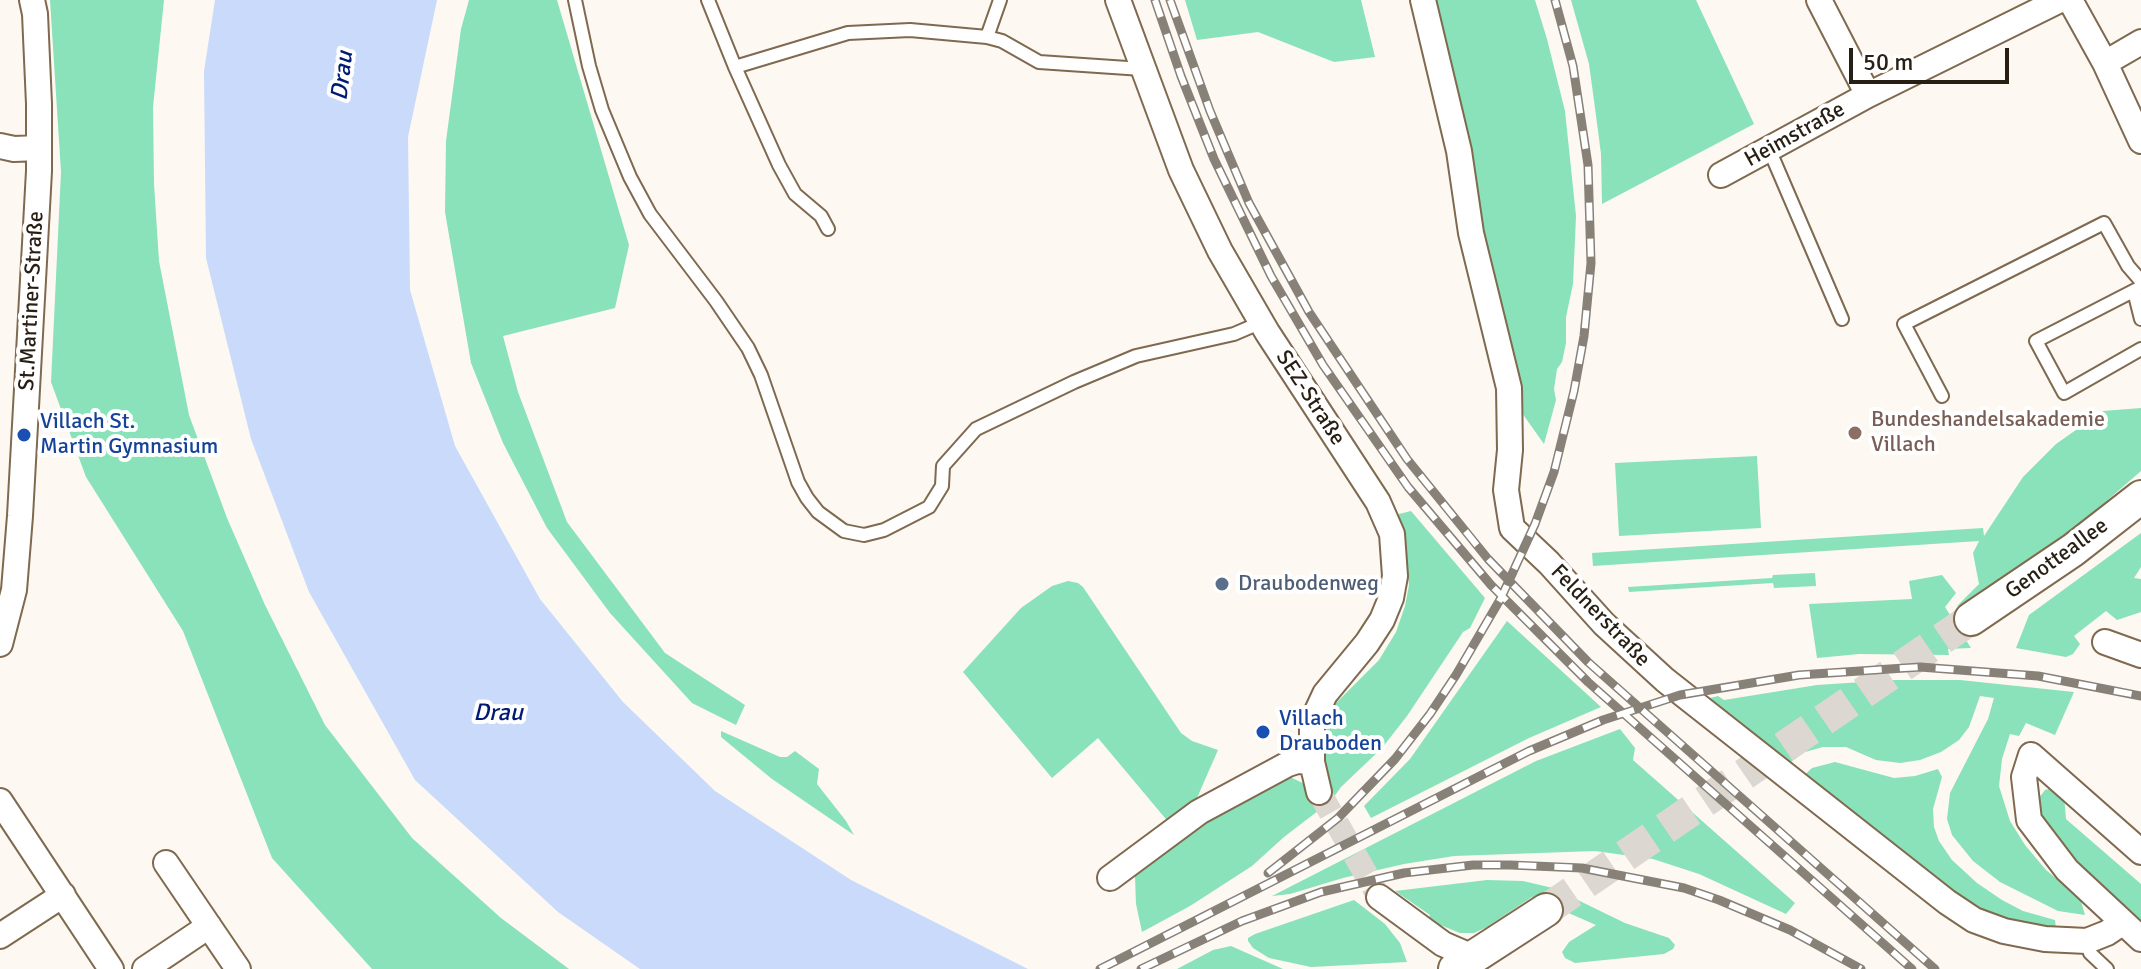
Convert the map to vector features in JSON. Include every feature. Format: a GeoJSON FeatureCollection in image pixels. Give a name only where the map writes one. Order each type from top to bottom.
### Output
{"type":"FeatureCollection","features":[{"type":"Feature","properties":{"kind":"main road","name":"Genotteallee"},"geometry":{"type":"LineString","coordinates":[[1971,619],[2073,550],[2141,497]]}},
{"type":"Feature","properties":{"kind":"main road"},"geometry":{"type":"LineString","coordinates":[[1476,965],[1546,910]]}},
{"type":"Feature","properties":{"kind":"street","name":"St.Martiner-Straße"},"geometry":{"type":"LineString","coordinates":[[0,644],[14,590],[20,516],[39,148],[32,0]]}},
{"type":"Feature","properties":{"kind":"street","name":"SEZ-Straße"},"geometry":{"type":"LineString","coordinates":[[1118,0],[1181,170],[1220,251],[1389,523],[1394,543],[1395,576],[1387,609],[1375,632],[1317,708],[1310,730],[1312,762],[1319,792]]}},
{"type":"Feature","properties":{"kind":"street","name":"Feldnerstraße"},"geometry":{"type":"LineString","coordinates":[[1423,0],[1459,151],[1471,233],[1509,388],[1510,450],[1506,490],[1512,528],[1549,563],[1604,624],[1665,680],[1974,920],[2004,931],[2045,939],[2087,941],[2122,923]]}},
{"type":"Feature","properties":{"kind":"street","name":"Heimstraße"},"geometry":{"type":"LineString","coordinates":[[1819,0],[1868,95]]}},
{"type":"Feature","properties":{"kind":"street","name":"Heimstraße"},"geometry":{"type":"LineString","coordinates":[[1721,175],[1868,95],[2060,0]]}},
{"type":"Feature","properties":{"kind":"street"},"geometry":{"type":"LineString","coordinates":[[2070,0],[2105,63],[2141,141]]}},
{"type":"Feature","properties":{"kind":"street"},"geometry":{"type":"LineString","coordinates":[[2105,63],[2141,42]]}},
{"type":"Feature","properties":{"kind":"street"},"geometry":{"type":"LineString","coordinates":[[0,146],[39,148]]}},
{"type":"Feature","properties":{"kind":"street"},"geometry":{"type":"LineString","coordinates":[[2105,642],[2141,655]]}},
{"type":"Feature","properties":{"kind":"street"},"geometry":{"type":"LineString","coordinates":[[2141,852],[2031,755],[2024,777],[2029,820],[2067,870],[2141,939]]}},
{"type":"Feature","properties":{"kind":"street"},"geometry":{"type":"LineString","coordinates":[[1110,878],[1199,812],[1288,764],[1312,762]]}},
{"type":"Feature","properties":{"kind":"street"},"geometry":{"type":"LineString","coordinates":[[3,812],[111,969]]}},
{"type":"Feature","properties":{"kind":"street"},"geometry":{"type":"LineString","coordinates":[[166,863],[238,969]]}},
{"type":"Feature","properties":{"kind":"street"},"geometry":{"type":"LineString","coordinates":[[0,936],[63,895]]}},
{"type":"Feature","properties":{"kind":"street"},"geometry":{"type":"LineString","coordinates":[[1379,897],[1476,965]]}},
{"type":"Feature","properties":{"kind":"street"},"geometry":{"type":"LineString","coordinates":[[145,969],[209,926]]}},
{"type":"Feature","properties":{"kind":"lane"},"geometry":{"type":"LineString","coordinates":[[575,0],[602,110],[630,177],[650,214],[724,311],[748,348],[761,375],[798,482],[807,498],[825,518],[844,531],[864,535],[884,530],[929,507],[942,486],[943,466],[976,429],[1136,356],[1234,334],[1262,322]]}},
{"type":"Feature","properties":{"kind":"lane"},"geometry":{"type":"LineString","coordinates":[[708,0],[779,165],[795,194],[821,216],[828,229]]}},
{"type":"Feature","properties":{"kind":"lane"},"geometry":{"type":"LineString","coordinates":[[987,37],[1000,0]]}},
{"type":"Feature","properties":{"kind":"lane"},"geometry":{"type":"LineString","coordinates":[[735,67],[848,33],[910,30],[987,37],[1002,41],[1039,62],[1142,69]]}},
{"type":"Feature","properties":{"kind":"lane"},"geometry":{"type":"LineString","coordinates":[[1769,149],[1842,319]]}},
{"type":"Feature","properties":{"kind":"lane"},"geometry":{"type":"LineString","coordinates":[[1942,396],[1904,324],[2104,223],[2139,286],[2141,319]]}},
{"type":"Feature","properties":{"kind":"lane"},"geometry":{"type":"LineString","coordinates":[[2139,286],[2036,341],[2064,393],[2141,349]]}},
{"type":"Feature","properties":{"kind":"lane"},"geometry":{"type":"LineString","coordinates":[[2087,941],[2090,953],[2107,969]]}},
{"type":"Feature","properties":{"kind":"green space"},"geometry":{"type":"Polygon","coordinates":[[[50,0],[164,0],[153,107],[159,261],[189,415],[227,518],[265,605],[325,725],[412,838],[501,918],[569,969],[372,969],[272,858],[183,631],[86,477],[51,382],[61,172],[50,0]]]}},
{"type":"Feature","properties":{"kind":"green space"},"geometry":{"type":"Polygon","coordinates":[[[469,0],[557,0],[629,245],[615,308],[503,336],[518,392],[567,522],[665,653],[745,705],[736,725],[692,703],[610,613],[547,528],[503,443],[471,363],[445,212],[446,141],[461,29],[469,0]]]}},
{"type":"Feature","properties":{"kind":"green space"},"geometry":{"type":"Polygon","coordinates":[[[1185,0],[1361,0],[1375,57],[1334,62],[1258,32],[1197,40],[1185,0]]]}},
{"type":"Feature","properties":{"kind":"green space"},"geometry":{"type":"Polygon","coordinates":[[[1431,0],[1535,0],[1547,39],[1565,111],[1576,216],[1566,343],[1562,362],[1557,369],[1556,400],[1544,444],[1522,413],[1431,0]]]}},
{"type":"Feature","properties":{"kind":"green space"},"geometry":{"type":"Polygon","coordinates":[[[1571,0],[1696,0],[1754,124],[1602,204],[1601,154],[1589,64],[1571,0]]]}},
{"type":"Feature","properties":{"kind":"green space"},"geometry":{"type":"Polygon","coordinates":[[[2141,408],[2141,471],[2042,557],[1956,607],[1979,584],[1973,553],[1979,541],[1593,566],[1592,553],[1983,528],[1984,536],[2023,477],[2056,444],[2103,411],[2141,408]]]}},
{"type":"Feature","properties":{"kind":"green space"},"geometry":{"type":"Polygon","coordinates":[[[1757,456],[1761,528],[1619,536],[1615,463],[1757,456]]]}},
{"type":"Feature","properties":{"kind":"green space"},"geometry":{"type":"Polygon","coordinates":[[[1411,511],[1485,598],[1470,628],[1463,632],[1382,748],[1341,787],[1331,801],[1252,866],[1190,906],[1142,932],[1136,904],[1135,876],[1146,860],[1276,780],[1290,777],[1309,786],[1326,781],[1324,726],[1334,705],[1379,660],[1396,632],[1405,606],[1409,585],[1395,515],[1411,511]]]}},
{"type":"Feature","properties":{"kind":"green space"},"geometry":{"type":"Polygon","coordinates":[[[2141,533],[2141,567],[2134,578],[2141,579],[2141,612],[2117,620],[2106,611],[2074,636],[2080,644],[2073,654],[2066,657],[2016,648],[2029,615],[2141,533]]]}},
{"type":"Feature","properties":{"kind":"green space"},"geometry":{"type":"Polygon","coordinates":[[[1815,573],[1816,586],[1774,588],[1773,583],[1629,592],[1628,587],[1772,578],[1773,575],[1815,573]]]}},
{"type":"Feature","properties":{"kind":"green space"},"geometry":{"type":"Polygon","coordinates":[[[1942,575],[1956,593],[1945,607],[1971,648],[1948,649],[1949,655],[1859,654],[1817,658],[1809,604],[1912,599],[1909,581],[1942,575]]]}},
{"type":"Feature","properties":{"kind":"green space"},"geometry":{"type":"Polygon","coordinates":[[[1068,581],[1083,587],[1181,733],[1192,741],[1218,750],[1193,807],[1170,824],[1098,738],[1052,778],[963,672],[1021,608],[1052,586],[1068,581]]]}},
{"type":"Feature","properties":{"kind":"green space"},"geometry":{"type":"Polygon","coordinates":[[[1507,621],[1601,707],[1529,738],[1371,818],[1364,806],[1410,759],[1507,621]]]}},
{"type":"Feature","properties":{"kind":"green space"},"geometry":{"type":"Polygon","coordinates":[[[1960,680],[2074,692],[2055,735],[2026,723],[2019,736],[2010,734],[2002,759],[1999,786],[2010,821],[2025,845],[2046,870],[2080,898],[2085,915],[2058,911],[2000,882],[1973,861],[1952,835],[1947,819],[1950,793],[1988,719],[1994,698],[1980,696],[1969,727],[1959,740],[1941,752],[1920,760],[1900,763],[1876,760],[1846,747],[1823,747],[1805,752],[1785,766],[1702,700],[1718,696],[1724,700],[1817,685],[1960,680]]]}},
{"type":"Feature","properties":{"kind":"green space"},"geometry":{"type":"Polygon","coordinates":[[[1620,729],[1635,748],[1633,760],[1795,903],[1786,914],[1699,874],[1653,859],[1595,851],[1454,856],[1404,864],[1272,896],[1536,761],[1620,729]]]}},
{"type":"Feature","properties":{"kind":"green space"},"geometry":{"type":"Polygon","coordinates":[[[721,731],[780,757],[787,757],[795,751],[819,769],[817,784],[854,835],[772,779],[721,737],[721,731]]]}},
{"type":"Feature","properties":{"kind":"green space"},"geometry":{"type":"Polygon","coordinates":[[[1835,762],[1894,778],[1938,769],[1942,777],[1933,809],[1934,827],[1952,860],[2002,900],[2023,911],[2055,920],[2056,928],[1995,916],[1965,901],[1801,778],[1812,768],[1835,762]]]}},
{"type":"Feature","properties":{"kind":"green space"},"geometry":{"type":"Polygon","coordinates":[[[2054,788],[2064,796],[2066,819],[2141,884],[2141,922],[2081,871],[2040,822],[2035,803],[2045,790],[2054,788]]]}},
{"type":"Feature","properties":{"kind":"green space"},"geometry":{"type":"Polygon","coordinates":[[[1487,880],[1523,881],[1553,888],[1625,923],[1669,938],[1675,945],[1664,954],[1575,963],[1565,958],[1562,952],[1569,942],[1596,925],[1532,897],[1487,927],[1474,933],[1460,933],[1428,920],[1430,915],[1395,891],[1487,880]]]}},
{"type":"Feature","properties":{"kind":"green space"},"geometry":{"type":"Polygon","coordinates":[[[1354,900],[1385,924],[1400,943],[1407,962],[1311,967],[1269,958],[1248,941],[1255,934],[1354,900]]]}},
{"type":"Feature","properties":{"kind":"green space"},"geometry":{"type":"Polygon","coordinates":[[[1231,946],[1283,969],[1177,969],[1213,950],[1231,946]]]}},
{"type":"Feature","properties":{"kind":"water","name":"Drau"},"geometry":{"type":"Polygon","coordinates":[[[215,0],[437,0],[408,137],[410,290],[455,446],[540,599],[623,702],[715,791],[851,880],[1028,969],[640,969],[558,912],[415,780],[309,592],[251,439],[206,258],[204,71],[215,0]]]}},
{"type":"Feature","properties":{"kind":"tunnel"},"geometry":{"type":"LineString","coordinates":[[1546,910],[1971,619]]}},
{"type":"Feature","properties":{"kind":"tunnel"},"geometry":{"type":"LineString","coordinates":[[1319,792],[1379,897]]}},
{"type":"Feature","properties":{"kind":"railway"},"geometry":{"type":"LineString","coordinates":[[1155,0],[1214,159],[1271,276],[1323,365],[1408,487],[1491,585],[1588,682],[1912,969]]}},
{"type":"Feature","properties":{"kind":"railway"},"geometry":{"type":"LineString","coordinates":[[1170,0],[1210,111],[1249,203],[1309,312],[1407,459],[1488,559],[1588,662],[1935,969]]}},
{"type":"Feature","properties":{"kind":"railway"},"geometry":{"type":"LineString","coordinates":[[1268,873],[1338,818],[1395,759],[1430,714],[1501,598],[1535,524],[1554,472],[1584,336],[1591,263],[1588,165],[1573,66],[1555,0]]}},
{"type":"Feature","properties":{"kind":"railway"},"geometry":{"type":"LineString","coordinates":[[1100,969],[1529,751],[1603,720],[1680,695],[1799,675],[1920,667],[2038,676],[2141,696]]}},
{"type":"Feature","properties":{"kind":"railway"},"geometry":{"type":"LineString","coordinates":[[1141,969],[1242,921],[1321,892],[1404,873],[1473,865],[1582,868],[1684,888],[1790,930],[1861,969]]}},
{"type":"Feature","properties":{"kind":"place","name":"Bundeshandelsakademie Villach"},"geometry":{"type":"Point","coordinates":[1855,433]}},
{"type":"Feature","properties":{"kind":"place","name":"Villach St. Martin Gymnasium"},"geometry":{"type":"Point","coordinates":[24,435]}},
{"type":"Feature","properties":{"kind":"place","name":"Draubodenweg"},"geometry":{"type":"Point","coordinates":[1222,584]}},
{"type":"Feature","properties":{"kind":"place","name":"Villach Drauboden"},"geometry":{"type":"Point","coordinates":[1263,732]}}]}
